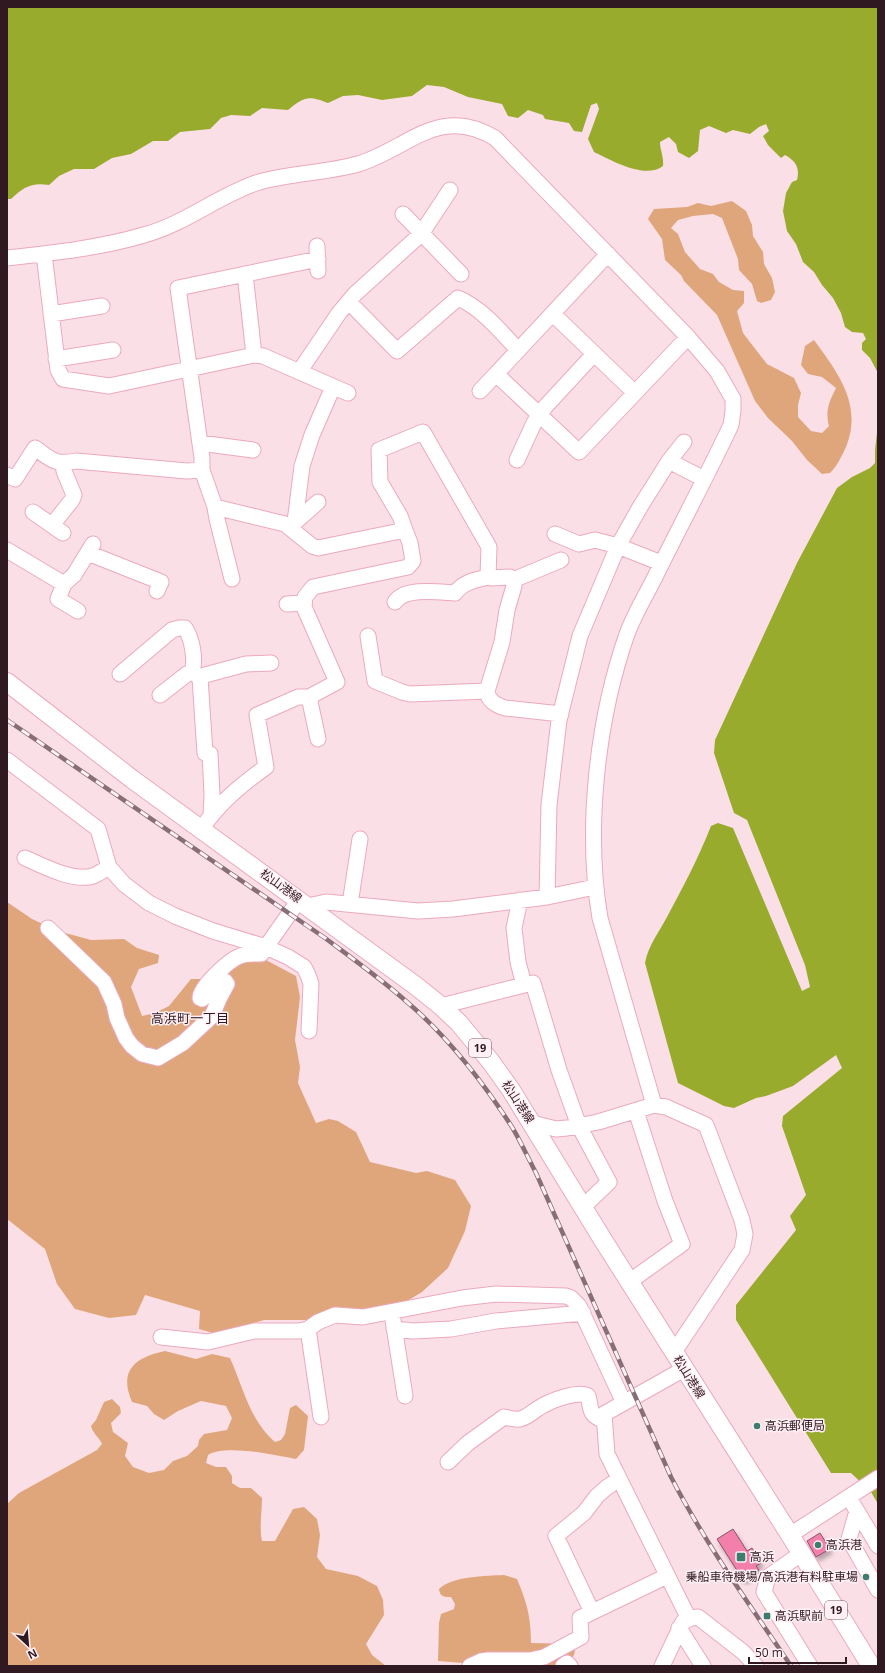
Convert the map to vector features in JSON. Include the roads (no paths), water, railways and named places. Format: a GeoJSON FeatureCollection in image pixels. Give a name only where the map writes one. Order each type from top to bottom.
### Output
{"type":"FeatureCollection","features":[{"type":"Feature","properties":{"kind":"main road","name":"松山港線"},"geometry":{"type":"LineString","coordinates":[[7,682],[132,779],[206,822],[304,903],[441,1006],[459,1023],[492,1062],[532,1123],[629,1282],[802,1553],[871,1666]]}},
{"type":"Feature","properties":{"kind":"street"},"geometry":{"type":"LineString","coordinates":[[7,258],[44,254],[145,235],[179,222],[226,196],[260,182],[356,164],[373,159],[430,130],[444,126],[458,125],[483,131],[495,138],[688,337],[717,371],[732,399],[733,411],[730,425],[627,633],[607,705],[598,765],[594,827],[595,887],[600,918],[654,1105]]}},
{"type":"Feature","properties":{"kind":"street"},"geometry":{"type":"LineString","coordinates":[[299,372],[339,314],[349,302],[421,234],[450,190]]}},
{"type":"Feature","properties":{"kind":"street"},"geometry":{"type":"LineString","coordinates":[[403,214],[461,274]]}},
{"type":"Feature","properties":{"kind":"street"},"geometry":{"type":"LineString","coordinates":[[44,254],[56,359],[58,370],[63,379],[109,386],[254,355],[263,356],[348,393]]}},
{"type":"Feature","properties":{"kind":"street"},"geometry":{"type":"LineString","coordinates":[[480,391],[608,254]]}},
{"type":"Feature","properties":{"kind":"street"},"geometry":{"type":"LineString","coordinates":[[232,579],[217,519],[216,506],[202,470],[202,458],[178,288],[318,259]]}},
{"type":"Feature","properties":{"kind":"street"},"geometry":{"type":"LineString","coordinates":[[245,274],[254,355]]}},
{"type":"Feature","properties":{"kind":"street"},"geometry":{"type":"LineString","coordinates":[[349,302],[397,351],[458,298],[471,304],[489,319],[518,350]]}},
{"type":"Feature","properties":{"kind":"street"},"geometry":{"type":"LineString","coordinates":[[51,314],[102,306]]}},
{"type":"Feature","properties":{"kind":"street"},"geometry":{"type":"LineString","coordinates":[[553,314],[635,393]]}},
{"type":"Feature","properties":{"kind":"street"},"geometry":{"type":"LineString","coordinates":[[496,374],[579,452],[688,337]]}},
{"type":"Feature","properties":{"kind":"street"},"geometry":{"type":"LineString","coordinates":[[56,359],[113,350]]}},
{"type":"Feature","properties":{"kind":"street"},"geometry":{"type":"LineString","coordinates":[[517,460],[539,415],[594,354]]}},
{"type":"Feature","properties":{"kind":"street"},"geometry":{"type":"LineString","coordinates":[[292,525],[302,466],[312,435],[333,387]]}},
{"type":"Feature","properties":{"kind":"street"},"geometry":{"type":"LineString","coordinates":[[206,822],[238,788],[266,767],[257,715],[298,697],[309,697],[337,682],[304,603],[305,597],[313,587],[408,567],[413,561],[410,543],[400,516],[380,482],[379,450],[423,432],[489,547],[488,577]]}},
{"type":"Feature","properties":{"kind":"street"},"geometry":{"type":"LineString","coordinates":[[547,897],[549,805],[561,714],[580,636],[618,546],[640,507],[669,461],[684,442]]}},
{"type":"Feature","properties":{"kind":"street"},"geometry":{"type":"LineString","coordinates":[[200,443],[254,450]]}},
{"type":"Feature","properties":{"kind":"street"},"geometry":{"type":"LineString","coordinates":[[10,481],[35,448],[54,462],[63,464],[76,461],[186,471],[202,470]]}},
{"type":"Feature","properties":{"kind":"street"},"geometry":{"type":"LineString","coordinates":[[669,461],[704,479]]}},
{"type":"Feature","properties":{"kind":"street"},"geometry":{"type":"LineString","coordinates":[[34,512],[58,529],[74,495],[64,471],[63,464]]}},
{"type":"Feature","properties":{"kind":"street"},"geometry":{"type":"LineString","coordinates":[[292,525],[318,502]]}},
{"type":"Feature","properties":{"kind":"street"},"geometry":{"type":"LineString","coordinates":[[216,506],[292,525],[312,546],[318,548],[405,530]]}},
{"type":"Feature","properties":{"kind":"street"},"geometry":{"type":"LineString","coordinates":[[555,534],[579,544],[595,540],[618,546],[662,563]]}},
{"type":"Feature","properties":{"kind":"street"},"geometry":{"type":"LineString","coordinates":[[78,611],[58,599],[64,584],[74,575],[90,548],[161,582],[157,591]]}},
{"type":"Feature","properties":{"kind":"street"},"geometry":{"type":"LineString","coordinates":[[7,550],[64,584]]}},
{"type":"Feature","properties":{"kind":"street"},"geometry":{"type":"LineString","coordinates":[[513,580],[561,560]]}},
{"type":"Feature","properties":{"kind":"street"},"geometry":{"type":"LineString","coordinates":[[395,602],[398,598],[416,592],[455,593],[459,586],[467,582],[488,577],[510,577],[513,580],[514,586],[507,610],[502,642],[487,691],[488,695],[492,702],[505,708],[561,714]]}},
{"type":"Feature","properties":{"kind":"street"},"geometry":{"type":"LineString","coordinates":[[287,604],[304,603]]}},
{"type":"Feature","properties":{"kind":"street"},"geometry":{"type":"LineString","coordinates":[[120,674],[172,630],[185,628],[188,633],[196,675],[205,753],[210,754],[212,794],[206,822]]}},
{"type":"Feature","properties":{"kind":"street"},"geometry":{"type":"LineString","coordinates":[[368,636],[374,681],[410,694],[487,691]]}},
{"type":"Feature","properties":{"kind":"street"},"geometry":{"type":"LineString","coordinates":[[160,696],[187,674],[205,675],[246,664],[271,663]]}},
{"type":"Feature","properties":{"kind":"street"},"geometry":{"type":"LineString","coordinates":[[309,697],[318,739]]}},
{"type":"Feature","properties":{"kind":"street"},"geometry":{"type":"LineString","coordinates":[[7,760],[98,829],[109,867],[124,884],[156,906],[175,916],[213,931],[266,947],[288,957],[304,968],[311,984],[309,1031]]}},
{"type":"Feature","properties":{"kind":"street"},"geometry":{"type":"LineString","coordinates":[[350,904],[360,839]]}},
{"type":"Feature","properties":{"kind":"street"},"geometry":{"type":"LineString","coordinates":[[25,858],[55,871],[80,878],[93,876],[109,867]]}},
{"type":"Feature","properties":{"kind":"street"},"geometry":{"type":"LineString","coordinates":[[48,928],[104,982],[113,999],[117,1018],[126,1038],[132,1046],[142,1054],[158,1058],[183,1044],[212,1016],[218,999],[227,984],[225,981],[202,999],[200,998],[200,995],[215,976],[230,961],[238,956],[248,953],[261,954],[304,903],[326,902],[418,911],[453,909],[547,897],[595,887]]}},
{"type":"Feature","properties":{"kind":"street"},"geometry":{"type":"LineString","coordinates":[[520,900],[514,928],[518,962],[524,985]]}},
{"type":"Feature","properties":{"kind":"street"},"geometry":{"type":"LineString","coordinates":[[441,1006],[533,983],[559,1070],[579,1126],[609,1182],[583,1207]]}},
{"type":"Feature","properties":{"kind":"street"},"geometry":{"type":"LineString","coordinates":[[532,1123],[556,1129],[579,1126],[654,1105],[666,1107],[706,1126],[742,1220],[745,1234],[742,1250],[674,1352]]}},
{"type":"Feature","properties":{"kind":"street"},"geometry":{"type":"LineString","coordinates":[[629,1282],[682,1244],[665,1201],[636,1111]]}},
{"type":"Feature","properties":{"kind":"street"},"geometry":{"type":"LineString","coordinates":[[161,1337],[208,1342],[254,1331],[299,1331],[308,1329],[318,1322],[335,1315],[363,1317],[462,1298],[496,1294],[566,1296],[572,1298],[583,1313],[624,1402]]}},
{"type":"Feature","properties":{"kind":"street"},"geometry":{"type":"LineString","coordinates":[[392,1312],[405,1396]]}},
{"type":"Feature","properties":{"kind":"street"},"geometry":{"type":"LineString","coordinates":[[394,1329],[414,1331],[451,1329],[496,1321],[583,1313]]}},
{"type":"Feature","properties":{"kind":"street"},"geometry":{"type":"LineString","coordinates":[[308,1329],[321,1417]]}},
{"type":"Feature","properties":{"kind":"street"},"geometry":{"type":"LineString","coordinates":[[684,1369],[604,1414],[604,1422],[607,1454],[666,1576],[684,1624],[703,1666]]}},
{"type":"Feature","properties":{"kind":"street"},"geometry":{"type":"LineString","coordinates":[[448,1462],[468,1443],[504,1417],[518,1420],[528,1416],[543,1405],[577,1393],[584,1393],[588,1396],[591,1411],[594,1417],[604,1422]]}},
{"type":"Feature","properties":{"kind":"street"},"geometry":{"type":"LineString","coordinates":[[790,1535],[848,1496],[878,1478]]}},
{"type":"Feature","properties":{"kind":"street"},"geometry":{"type":"LineString","coordinates":[[592,1612],[556,1536],[584,1513],[597,1496],[619,1479]]}},
{"type":"Feature","properties":{"kind":"street"},"geometry":{"type":"LineString","coordinates":[[848,1496],[878,1546]]}},
{"type":"Feature","properties":{"kind":"street"},"geometry":{"type":"LineString","coordinates":[[857,1511],[849,1539],[878,1590]]}},
{"type":"Feature","properties":{"kind":"street"},"geometry":{"type":"LineString","coordinates":[[802,1553],[768,1577],[764,1592],[810,1666]]}},
{"type":"Feature","properties":{"kind":"street"},"geometry":{"type":"LineString","coordinates":[[470,1666],[481,1661],[488,1660],[530,1660],[544,1657],[581,1637],[580,1618],[666,1576]]}},
{"type":"Feature","properties":{"kind":"street"},"geometry":{"type":"LineString","coordinates":[[662,1666],[684,1624],[698,1617],[744,1652],[756,1666]]}},
{"type":"Feature","properties":{"kind":"street"},"geometry":{"type":"LineString","coordinates":[[563,1666],[567,1663],[570,1666]]}},
{"type":"Feature","properties":{"kind":"railway"},"geometry":{"type":"LineString","coordinates":[[7,720],[325,938],[387,985],[437,1030],[451,1045],[489,1093],[512,1127],[536,1173],[671,1477],[684,1502],[728,1573],[791,1666]]}},
{"type":"Feature","properties":{"kind":"place","name":"高浜郵便局"},"geometry":{"type":"Point","coordinates":[757,1426]}},
{"type":"Feature","properties":{"kind":"place","name":"高浜港"},"geometry":{"type":"Point","coordinates":[818,1545]}},
{"type":"Feature","properties":{"kind":"place","name":"高浜"},"geometry":{"type":"Point","coordinates":[741,1557]}},
{"type":"Feature","properties":{"kind":"place","name":"乗船車待機場/高浜港有料駐車場"},"geometry":{"type":"Point","coordinates":[866,1577]}},
{"type":"Feature","properties":{"kind":"place","name":"高浜駅前"},"geometry":{"type":"Point","coordinates":[767,1616]}},
{"type":"Feature","properties":{"kind":"district","name":"高浜町一丁目"},"geometry":{"type":"Point","coordinates":[190,1018]}}]}
